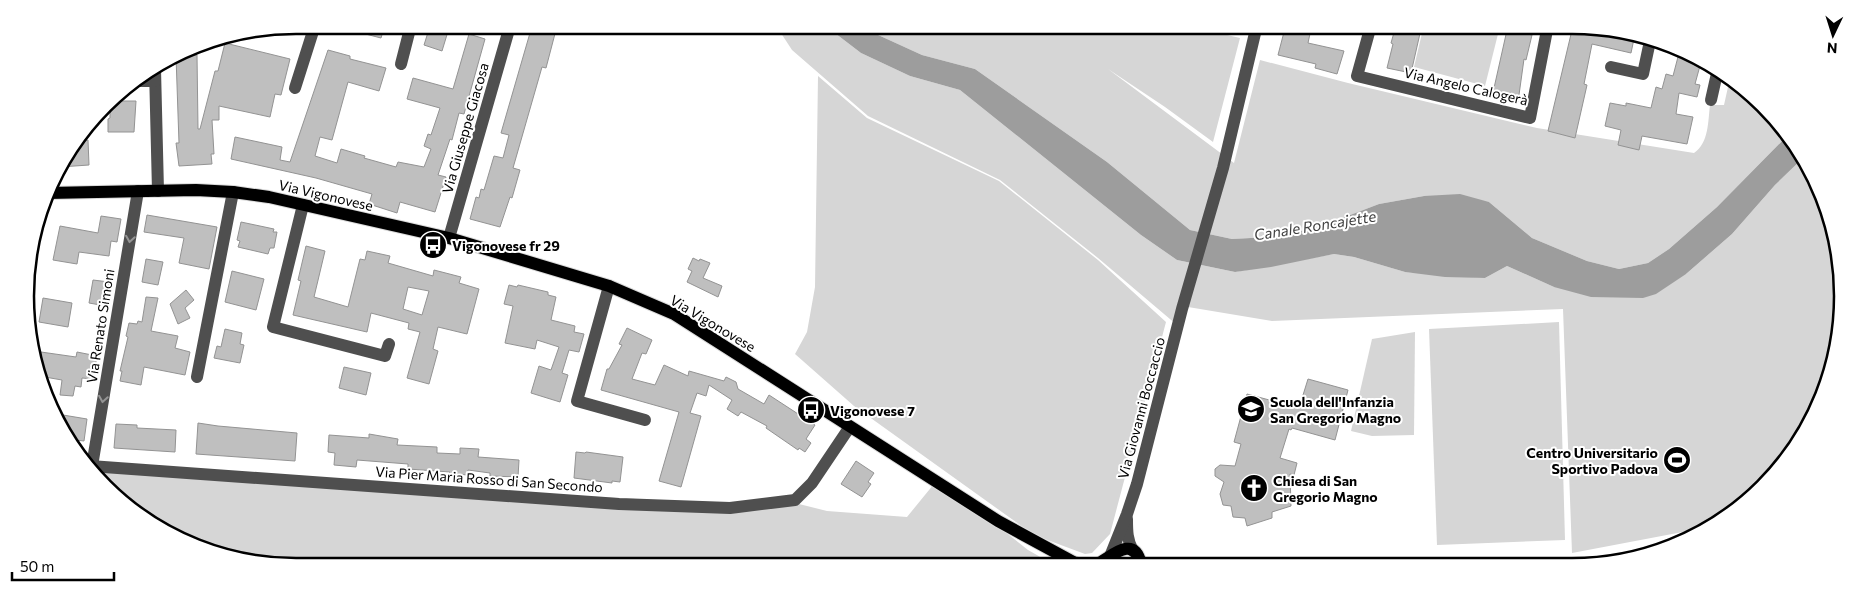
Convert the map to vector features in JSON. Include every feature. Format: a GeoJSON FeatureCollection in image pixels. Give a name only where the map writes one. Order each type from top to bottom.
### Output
{"type":"FeatureCollection","features":[{"type":"Feature","properties":{"kind":"main road","name":"Via Vigonovese"},"geometry":{"type":"LineString","coordinates":[[55,193],[233,192],[303,205],[449,238],[609,286],[674,314],[849,428],[998,521],[1066,558]]}},
{"type":"Feature","properties":{"kind":"main road"},"geometry":{"type":"LineString","coordinates":[[1109,558],[1118,550],[1126,548],[1133,551],[1140,558]]}},
{"type":"Feature","properties":{"kind":"street"},"geometry":{"type":"LineString","coordinates":[[295,88],[312,34]]}},
{"type":"Feature","properties":{"kind":"street"},"geometry":{"type":"LineString","coordinates":[[401,64],[409,34]]}},
{"type":"Feature","properties":{"kind":"street","name":"Via Giuseppe Giacosa"},"geometry":{"type":"LineString","coordinates":[[449,238],[508,34]]}},
{"type":"Feature","properties":{"kind":"street","name":"Via Giovanni Boccaccio"},"geometry":{"type":"LineString","coordinates":[[1109,558],[1128,514],[1184,304],[1218,189],[1255,34]]}},
{"type":"Feature","properties":{"kind":"street","name":"Via Angelo Calogerà"},"geometry":{"type":"LineString","coordinates":[[1369,34],[1358,76],[1530,118],[1546,34]]}},
{"type":"Feature","properties":{"kind":"street"},"geometry":{"type":"LineString","coordinates":[[1611,67],[1643,74],[1649,46]]}},
{"type":"Feature","properties":{"kind":"street"},"geometry":{"type":"LineString","coordinates":[[155,75],[158,191]]}},
{"type":"Feature","properties":{"kind":"street"},"geometry":{"type":"LineString","coordinates":[[1711,100],[1716,77]]}},
{"type":"Feature","properties":{"kind":"street","name":"Via Renato Simoni"},"geometry":{"type":"LineString","coordinates":[[92,461],[138,191]]}},
{"type":"Feature","properties":{"kind":"street"},"geometry":{"type":"LineString","coordinates":[[197,377],[233,192]]}},
{"type":"Feature","properties":{"kind":"street"},"geometry":{"type":"LineString","coordinates":[[303,205],[273,327],[385,356],[388,344]]}},
{"type":"Feature","properties":{"kind":"street"},"geometry":{"type":"LineString","coordinates":[[609,286],[577,401],[645,420]]}},
{"type":"Feature","properties":{"kind":"street","name":"Via Pier Maria Rosso di San Secondo"},"geometry":{"type":"LineString","coordinates":[[97,466],[609,503],[730,508],[795,500],[812,483],[849,428]]}},
{"type":"Feature","properties":{"kind":"street","name":"Via Giovanni Boccaccio"},"geometry":{"type":"LineString","coordinates":[[1128,514],[1127,534],[1133,551]]}},
{"type":"Feature","properties":{"kind":"shaded area"},"geometry":{"type":"Polygon","coordinates":[[[782,34],[836,34],[861,53],[910,76],[960,90],[1141,235],[1177,260],[1235,272],[1334,254],[1354,257],[1405,272],[1485,278],[1507,266],[1554,287],[1686,274],[1732,234],[1775,185],[1798,163],[1820,212],[1832,262],[1834,313],[1825,364],[1807,412],[1790,442],[1769,469],[1732,504],[1688,531],[1572,553],[1563,309],[1272,321],[1182,306],[1177,325],[1098,258],[1000,180],[868,116],[792,50],[782,34]]]}},
{"type":"Feature","properties":{"kind":"shaded area"},"geometry":{"type":"Polygon","coordinates":[[[836,34],[876,34],[922,55],[975,69],[1107,162],[1190,230],[1232,239],[1270,237],[1316,228],[1379,204],[1424,196],[1460,194],[1489,202],[1532,238],[1587,261],[1619,269],[1648,263],[1669,249],[1717,207],[1783,140],[1798,163],[1775,185],[1732,234],[1686,274],[1656,294],[1643,298],[1591,297],[1554,287],[1507,266],[1485,278],[1445,277],[1405,272],[1354,257],[1334,254],[1271,267],[1235,272],[1177,260],[1141,235],[960,90],[910,76],[861,53],[836,34]]]}},
{"type":"Feature","properties":{"kind":"shaded area"},"geometry":{"type":"Polygon","coordinates":[[[876,34],[1223,34],[1240,38],[1213,142],[1108,69],[1234,163],[1260,60],[1537,128],[1694,153],[1703,144],[1705,138],[1710,105],[1724,105],[1728,85],[1769,123],[1783,140],[1717,207],[1669,249],[1648,263],[1619,269],[1587,261],[1532,238],[1489,202],[1424,196],[1379,204],[1316,228],[1270,237],[1232,239],[1190,230],[1107,162],[975,69],[922,55],[876,34]]]}},
{"type":"Feature","properties":{"kind":"shaded area"},"geometry":{"type":"Polygon","coordinates":[[[1422,34],[1498,34],[1485,86],[1414,67],[1422,34]]]}},
{"type":"Feature","properties":{"kind":"shaded area"},"geometry":{"type":"Polygon","coordinates":[[[818,76],[867,118],[999,181],[1098,260],[1166,322],[1110,534],[1092,553],[1085,554],[1034,535],[854,406],[795,354],[807,332],[815,287],[818,76]]]}},
{"type":"Feature","properties":{"kind":"shaded area"},"geometry":{"type":"Polygon","coordinates":[[[1559,322],[1565,540],[1437,545],[1429,329],[1559,322]]]}},
{"type":"Feature","properties":{"kind":"shaded area"},"geometry":{"type":"Polygon","coordinates":[[[1415,332],[1414,435],[1372,436],[1351,431],[1372,339],[1415,332]]]}},
{"type":"Feature","properties":{"kind":"shaded area"},"geometry":{"type":"Polygon","coordinates":[[[93,462],[303,481],[730,504],[795,503],[827,511],[907,517],[938,479],[1028,550],[1042,558],[279,558],[228,549],[180,531],[136,504],[93,462]]]}},
{"type":"Feature","properties":{"kind":"building"},"geometry":{"type":"Polygon","coordinates":[[[365,34],[382,34],[381,38],[365,34]]]}},
{"type":"Feature","properties":{"kind":"building"},"geometry":{"type":"Polygon","coordinates":[[[427,34],[447,34],[442,51],[424,45],[427,34]]]}},
{"type":"Feature","properties":{"kind":"building"},"geometry":{"type":"Polygon","coordinates":[[[469,34],[485,39],[464,114],[459,113],[452,140],[450,139],[438,175],[446,177],[435,212],[400,202],[397,213],[369,204],[372,194],[316,178],[231,159],[235,137],[282,147],[280,160],[290,162],[328,50],[350,56],[350,59],[386,68],[379,91],[348,82],[332,140],[320,137],[315,156],[337,163],[341,149],[396,167],[398,162],[424,167],[431,149],[424,146],[428,134],[431,135],[440,108],[407,99],[413,78],[453,89],[469,34]]]}},
{"type":"Feature","properties":{"kind":"building"},"geometry":{"type":"Polygon","coordinates":[[[530,34],[555,34],[546,68],[542,67],[513,168],[520,170],[512,198],[510,197],[500,227],[470,219],[476,197],[479,198],[481,189],[484,190],[494,156],[503,158],[509,135],[501,133],[530,34]]]}},
{"type":"Feature","properties":{"kind":"building"},"geometry":{"type":"Polygon","coordinates":[[[1283,34],[1310,34],[1308,43],[1344,51],[1337,74],[1315,68],[1316,64],[1278,55],[1283,34]]]}},
{"type":"Feature","properties":{"kind":"building"},"geometry":{"type":"Polygon","coordinates":[[[1394,34],[1420,34],[1411,73],[1387,68],[1393,44],[1391,43],[1394,34]]]}},
{"type":"Feature","properties":{"kind":"building"},"geometry":{"type":"Polygon","coordinates":[[[1506,34],[1532,35],[1526,60],[1524,59],[1518,102],[1492,97],[1506,34]]]}},
{"type":"Feature","properties":{"kind":"building"},"geometry":{"type":"Polygon","coordinates":[[[1571,34],[1606,36],[1633,41],[1631,53],[1592,44],[1584,84],[1587,85],[1575,138],[1548,131],[1571,34]]]}},
{"type":"Feature","properties":{"kind":"building"},"geometry":{"type":"Polygon","coordinates":[[[227,43],[290,59],[281,95],[275,94],[270,117],[219,106],[219,120],[212,120],[214,154],[211,154],[212,164],[179,166],[176,143],[179,143],[176,63],[197,55],[198,129],[200,129],[215,71],[218,71],[225,44],[227,43]]]}},
{"type":"Feature","properties":{"kind":"building"},"geometry":{"type":"Polygon","coordinates":[[[1678,57],[1700,67],[1695,84],[1700,85],[1697,97],[1679,93],[1676,114],[1693,117],[1687,144],[1642,136],[1639,150],[1618,145],[1621,130],[1605,126],[1610,103],[1626,106],[1626,103],[1651,108],[1656,87],[1662,89],[1666,74],[1673,76],[1678,57]]]}},
{"type":"Feature","properties":{"kind":"building"},"geometry":{"type":"Polygon","coordinates":[[[121,101],[136,101],[134,132],[108,132],[108,119],[111,112],[121,101]]]}},
{"type":"Feature","properties":{"kind":"building"},"geometry":{"type":"Polygon","coordinates":[[[85,140],[88,140],[89,165],[68,166],[78,150],[85,140]]]}},
{"type":"Feature","properties":{"kind":"building"},"geometry":{"type":"Polygon","coordinates":[[[147,215],[217,227],[209,269],[179,263],[184,238],[144,232],[147,215]]]}},
{"type":"Feature","properties":{"kind":"building"},"geometry":{"type":"Polygon","coordinates":[[[101,216],[121,219],[117,242],[111,241],[109,256],[79,252],[77,264],[53,260],[60,226],[98,233],[101,216]]]}},
{"type":"Feature","properties":{"kind":"building"},"geometry":{"type":"Polygon","coordinates":[[[241,222],[274,229],[273,232],[277,232],[274,248],[270,248],[268,254],[238,247],[240,241],[237,240],[241,222]]]}},
{"type":"Feature","properties":{"kind":"building"},"geometry":{"type":"Polygon","coordinates":[[[306,246],[325,251],[314,297],[348,307],[360,259],[365,260],[367,251],[390,256],[388,263],[433,276],[434,270],[461,277],[459,283],[479,289],[467,334],[438,327],[433,349],[438,351],[429,384],[407,378],[420,332],[408,329],[409,323],[371,313],[367,332],[293,315],[301,281],[298,280],[306,246]],[[408,287],[403,309],[422,315],[429,291],[408,287]]]}},
{"type":"Feature","properties":{"kind":"building"},"geometry":{"type":"Polygon","coordinates":[[[693,258],[710,263],[703,278],[722,286],[718,297],[687,282],[692,271],[688,269],[693,258]]]}},
{"type":"Feature","properties":{"kind":"building"},"geometry":{"type":"Polygon","coordinates":[[[146,259],[163,262],[158,285],[142,282],[146,259]]]}},
{"type":"Feature","properties":{"kind":"building"},"geometry":{"type":"Polygon","coordinates":[[[232,271],[264,279],[256,310],[225,302],[232,271]]]}},
{"type":"Feature","properties":{"kind":"building"},"geometry":{"type":"Polygon","coordinates":[[[93,280],[109,282],[106,306],[89,303],[93,280]]]}},
{"type":"Feature","properties":{"kind":"building"},"geometry":{"type":"Polygon","coordinates":[[[509,285],[517,287],[518,285],[548,292],[548,295],[556,297],[551,320],[575,326],[574,332],[584,334],[579,352],[569,350],[562,373],[568,375],[560,402],[531,393],[539,366],[551,370],[559,347],[537,340],[535,349],[505,343],[513,306],[504,304],[509,285]]]}},
{"type":"Feature","properties":{"kind":"building"},"geometry":{"type":"Polygon","coordinates":[[[186,290],[194,300],[185,308],[190,318],[178,324],[170,304],[186,290]]]}},
{"type":"Feature","properties":{"kind":"building"},"geometry":{"type":"Polygon","coordinates":[[[146,297],[158,298],[151,331],[178,336],[175,348],[190,352],[185,375],[144,367],[141,385],[120,381],[122,371],[120,371],[128,337],[126,336],[129,323],[137,324],[138,321],[142,322],[146,297]]]}},
{"type":"Feature","properties":{"kind":"building"},"geometry":{"type":"Polygon","coordinates":[[[43,298],[72,303],[68,327],[39,322],[43,298]]]}},
{"type":"Feature","properties":{"kind":"building"},"geometry":{"type":"Polygon","coordinates":[[[627,328],[652,340],[646,354],[642,353],[632,379],[655,385],[664,365],[688,376],[689,371],[724,381],[726,377],[736,382],[738,389],[764,404],[769,395],[815,425],[806,439],[811,443],[805,452],[799,448],[798,450],[766,428],[767,426],[741,412],[738,416],[727,409],[732,400],[709,385],[706,396],[697,393],[690,413],[701,416],[681,487],[659,481],[679,412],[601,390],[607,369],[609,369],[622,345],[619,344],[627,328]]]}},
{"type":"Feature","properties":{"kind":"building"},"geometry":{"type":"Polygon","coordinates":[[[225,329],[242,333],[240,344],[244,345],[240,363],[214,358],[217,346],[221,347],[225,329]]]}},
{"type":"Feature","properties":{"kind":"building"},"geometry":{"type":"Polygon","coordinates":[[[41,352],[76,357],[77,352],[97,356],[93,379],[82,378],[81,387],[75,386],[73,396],[60,395],[62,380],[47,377],[41,352]]]}},
{"type":"Feature","properties":{"kind":"building"},"geometry":{"type":"Polygon","coordinates":[[[344,367],[371,373],[366,395],[339,388],[344,367]]]}},
{"type":"Feature","properties":{"kind":"building"},"geometry":{"type":"Polygon","coordinates":[[[1308,379],[1348,390],[1335,440],[1292,428],[1291,430],[1289,429],[1280,458],[1297,463],[1294,475],[1290,474],[1291,506],[1272,512],[1272,518],[1247,526],[1245,518],[1233,517],[1231,506],[1223,505],[1220,494],[1224,482],[1215,476],[1215,469],[1220,465],[1235,466],[1241,444],[1234,442],[1247,394],[1299,408],[1308,379]]]}},
{"type":"Feature","properties":{"kind":"building"},"geometry":{"type":"Polygon","coordinates":[[[63,416],[87,419],[84,441],[77,440],[63,416]]]}},
{"type":"Feature","properties":{"kind":"building"},"geometry":{"type":"Polygon","coordinates":[[[198,423],[297,433],[295,461],[196,454],[198,423]]]}},
{"type":"Feature","properties":{"kind":"building"},"geometry":{"type":"Polygon","coordinates":[[[116,424],[137,425],[137,428],[176,430],[175,452],[114,448],[116,424]]]}},
{"type":"Feature","properties":{"kind":"building"},"geometry":{"type":"Polygon","coordinates":[[[369,434],[398,439],[397,445],[437,447],[437,453],[460,454],[460,448],[479,449],[478,457],[519,460],[518,477],[490,476],[490,473],[468,470],[467,475],[408,469],[408,464],[357,460],[356,467],[334,465],[335,453],[328,452],[329,435],[369,438],[369,434]]]}},
{"type":"Feature","properties":{"kind":"building"},"geometry":{"type":"Polygon","coordinates":[[[576,452],[623,457],[620,482],[612,481],[612,483],[574,478],[576,452]]]}},
{"type":"Feature","properties":{"kind":"building"},"geometry":{"type":"Polygon","coordinates":[[[856,461],[874,473],[868,482],[871,484],[862,497],[841,484],[856,461]]]}},
{"type":"Feature","properties":{"kind":"place","name":"Vigonovese fr 29"},"geometry":{"type":"Point","coordinates":[433,245]}},
{"type":"Feature","properties":{"kind":"place","name":"Scuola dell'Infanzia San Gregorio Magno"},"geometry":{"type":"Point","coordinates":[1251,409]}},
{"type":"Feature","properties":{"kind":"place","name":"Vigonovese 7"},"geometry":{"type":"Point","coordinates":[811,410]}},
{"type":"Feature","properties":{"kind":"place","name":"Centro Universitario Sportivo Padova"},"geometry":{"type":"Point","coordinates":[1677,460]}},
{"type":"Feature","properties":{"kind":"place","name":"Chiesa di San Gregorio Magno"},"geometry":{"type":"Point","coordinates":[1254,488]}},
{"type":"Feature","properties":{"kind":"water label","name":"Canale Roncajette"},"geometry":{"type":"Point","coordinates":[1315,225]}}]}
